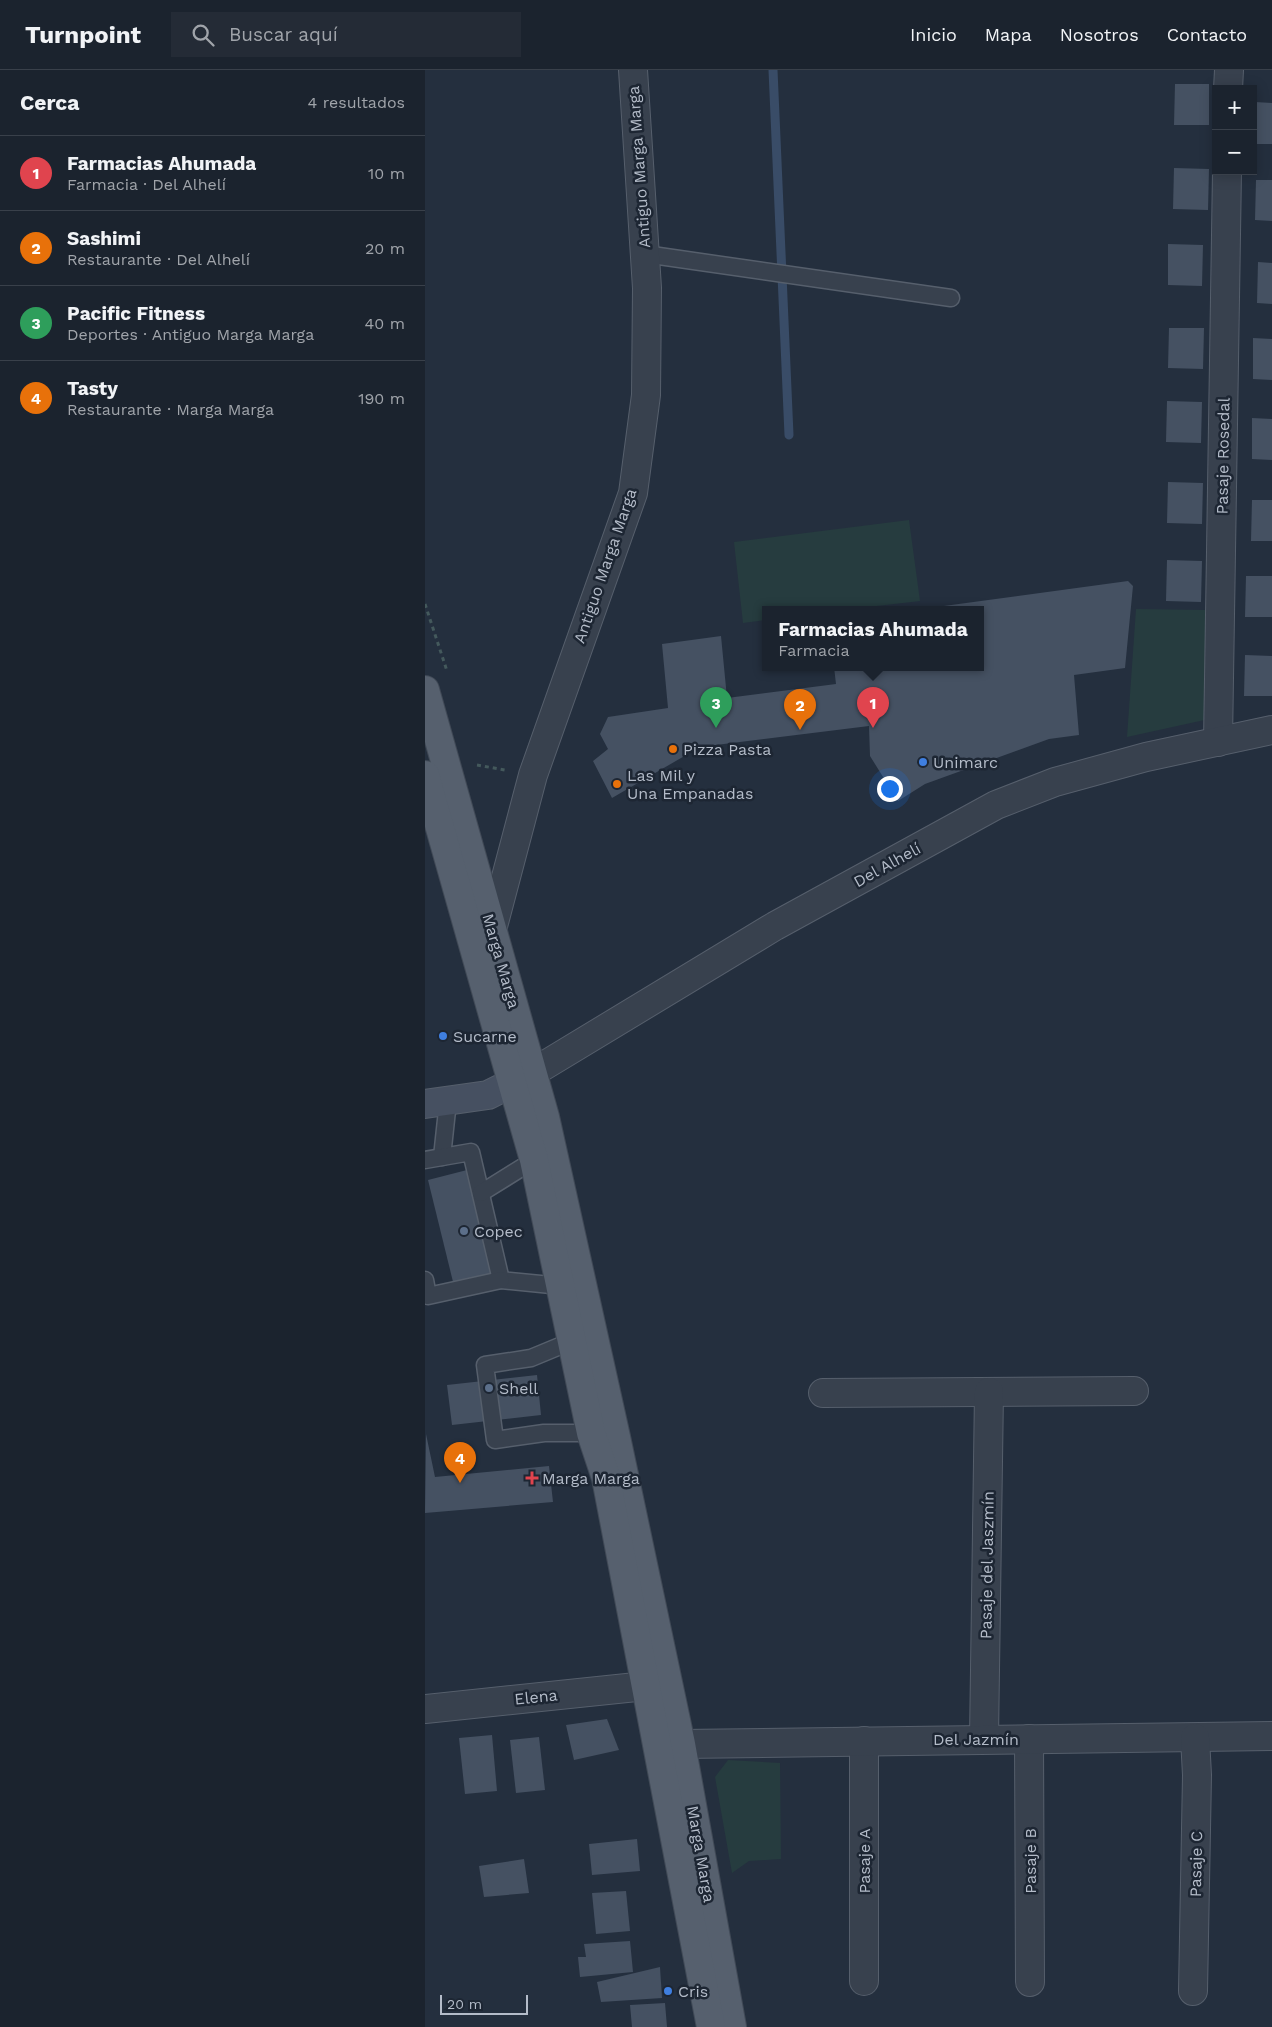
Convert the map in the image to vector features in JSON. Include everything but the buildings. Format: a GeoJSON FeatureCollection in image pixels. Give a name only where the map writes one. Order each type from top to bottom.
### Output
{"type":"FeatureCollection","features":[{"type":"Feature","properties":{"kind":"main road","name":"Marga Marga"},"geometry":{"type":"LineString","coordinates":[[425,690],[492,930],[523,1078],[533,1160],[591,1434],[606,1478],[711,2027]]}},
{"type":"Feature","properties":{"kind":"main road","name":"Marga Marga"},"geometry":{"type":"LineString","coordinates":[[425,775],[523,1078],[545,1117],[681,1744],[732,2027]]}},
{"type":"Feature","properties":{"kind":"main road"},"geometry":{"type":"LineString","coordinates":[[436,1103],[488,1095],[523,1078]]}},
{"type":"Feature","properties":{"kind":"street","name":"Antiguo Marga Marga"},"geometry":{"type":"LineString","coordinates":[[492,930],[533,775],[633,493],[646,395],[645,254],[633,70]]}},
{"type":"Feature","properties":{"kind":"street"},"geometry":{"type":"LineString","coordinates":[[1228,85],[1229,70]]}},
{"type":"Feature","properties":{"kind":"street","name":"Pasaje Rosedal"},"geometry":{"type":"LineString","coordinates":[[1218,742],[1227,175]]}},
{"type":"Feature","properties":{"kind":"street","name":"Del Alhelí"},"geometry":{"type":"LineString","coordinates":[[523,1078],[775,926],[996,805],[1055,782],[1146,757],[1272,730]]}},
{"type":"Feature","properties":{"kind":"street"},"geometry":{"type":"LineString","coordinates":[[823,1393],[1134,1391]]}},
{"type":"Feature","properties":{"kind":"street","name":"Pasaje del Jaszmín"},"geometry":{"type":"LineString","coordinates":[[984,1738],[989,1392]]}},
{"type":"Feature","properties":{"kind":"street","name":"Elena"},"geometry":{"type":"LineString","coordinates":[[425,1709],[646,1686]]}},
{"type":"Feature","properties":{"kind":"street","name":"Del Jazmín"},"geometry":{"type":"LineString","coordinates":[[681,1744],[984,1738],[1272,1736]]}},
{"type":"Feature","properties":{"kind":"street","name":"Pasaje C"},"geometry":{"type":"LineString","coordinates":[[1193,1990],[1197,1774],[1195,1738]]}},
{"type":"Feature","properties":{"kind":"street","name":"Pasaje B"},"geometry":{"type":"LineString","coordinates":[[1029,1739],[1030,1982]]}},
{"type":"Feature","properties":{"kind":"street","name":"Pasaje A"},"geometry":{"type":"LineString","coordinates":[[864,1741],[864,1981]]}},
{"type":"Feature","properties":{"kind":"lane"},"geometry":{"type":"LineString","coordinates":[[645,254],[951,298]]}},
{"type":"Feature","properties":{"kind":"lane"},"geometry":{"type":"LineString","coordinates":[[436,1103],[442,1157]]}},
{"type":"Feature","properties":{"kind":"lane"},"geometry":{"type":"LineString","coordinates":[[425,1160],[471,1152],[501,1280]]}},
{"type":"Feature","properties":{"kind":"lane"},"geometry":{"type":"LineString","coordinates":[[481,1193],[533,1160]]}},
{"type":"Feature","properties":{"kind":"lane"},"geometry":{"type":"LineString","coordinates":[[425,1280],[429,1296],[501,1280],[561,1286]]}},
{"type":"Feature","properties":{"kind":"lane"},"geometry":{"type":"LineString","coordinates":[[572,1341],[531,1358],[485,1365],[495,1440],[544,1433],[591,1434]]}},
{"type":"Feature","properties":{"kind":"path"},"geometry":{"type":"LineString","coordinates":[[425,604],[448,676]]}},
{"type":"Feature","properties":{"kind":"path"},"geometry":{"type":"LineString","coordinates":[[475,757],[477,766],[533,775]]}},
{"type":"Feature","properties":{"kind":"green space"},"geometry":{"type":"Polygon","coordinates":[[[909,520],[920,601],[877,606],[762,606],[762,620],[743,623],[734,542],[909,520]]]}},
{"type":"Feature","properties":{"kind":"green space"},"geometry":{"type":"Polygon","coordinates":[[[1136,609],[1206,610],[1209,719],[1127,737],[1136,609]]]}},
{"type":"Feature","properties":{"kind":"green space"},"geometry":{"type":"Polygon","coordinates":[[[728,1760],[780,1763],[781,1859],[749,1861],[732,1873],[715,1777],[728,1760]]]}},
{"type":"Feature","properties":{"kind":"waterway"},"geometry":{"type":"LineString","coordinates":[[773,70],[789,435]]}},
{"type":"Feature","properties":{"kind":"place","name":"Pacific Fitness"},"geometry":{"type":"Point","coordinates":[716,728]}},
{"type":"Feature","properties":{"kind":"place","name":"Farmacias Ahumada"},"geometry":{"type":"Point","coordinates":[873,728]}},
{"type":"Feature","properties":{"kind":"place","name":"Sashimi"},"geometry":{"type":"Point","coordinates":[800,730]}},
{"type":"Feature","properties":{"kind":"place","name":"Pizza Pasta"},"geometry":{"type":"Point","coordinates":[673,749]}},
{"type":"Feature","properties":{"kind":"place","name":"Unimarc"},"geometry":{"type":"Point","coordinates":[923,762]}},
{"type":"Feature","properties":{"kind":"place","name":"Las Mil y Una Empanadas"},"geometry":{"type":"Point","coordinates":[617,784]}},
{"type":"Feature","properties":{"kind":"place","name":"Sucarne"},"geometry":{"type":"Point","coordinates":[443,1036]}},
{"type":"Feature","properties":{"kind":"place","name":"Copec"},"geometry":{"type":"Point","coordinates":[464,1231]}},
{"type":"Feature","properties":{"kind":"place","name":"Shell"},"geometry":{"type":"Point","coordinates":[489,1388]}},
{"type":"Feature","properties":{"kind":"place","name":"Marga Marga"},"geometry":{"type":"Point","coordinates":[532,1478]}},
{"type":"Feature","properties":{"kind":"place","name":"Tasty"},"geometry":{"type":"Point","coordinates":[460,1483]}},
{"type":"Feature","properties":{"kind":"place","name":"Cris"},"geometry":{"type":"Point","coordinates":[668,1991]}}]}
